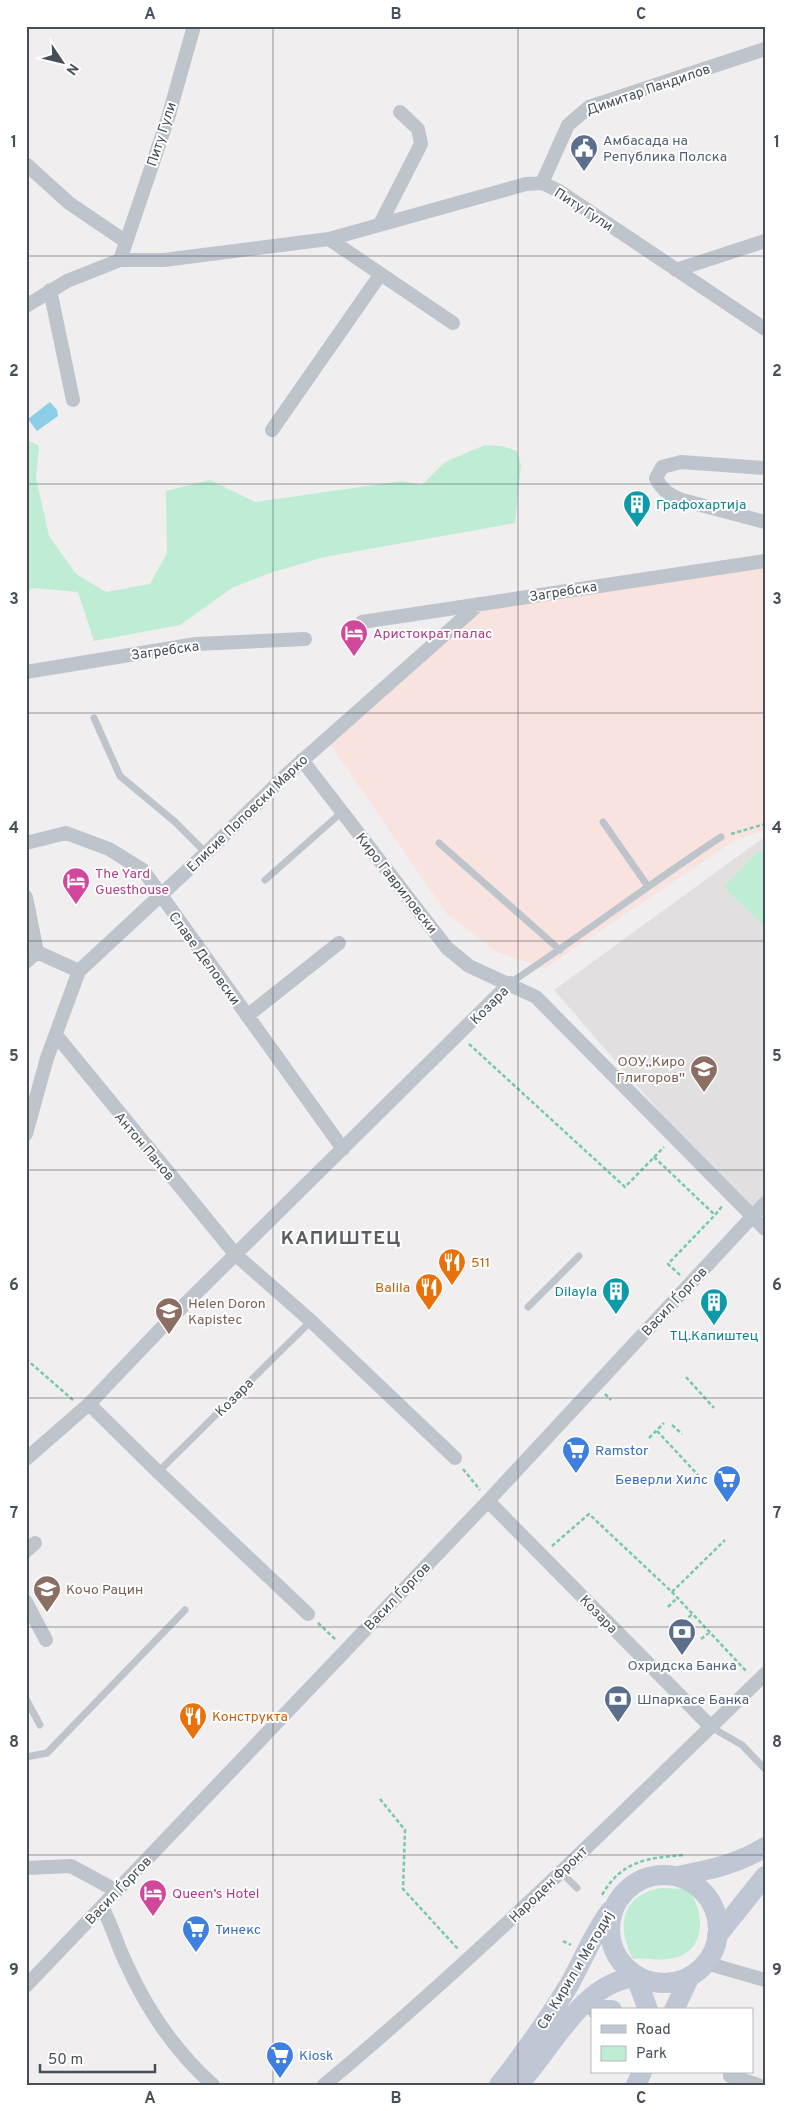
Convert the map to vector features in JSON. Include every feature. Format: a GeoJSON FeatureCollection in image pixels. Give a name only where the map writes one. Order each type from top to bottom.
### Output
{"type":"FeatureCollection","features":[{"type":"Feature","properties":{"kind":"street","name":"Питу Гули"},"geometry":{"type":"LineString","coordinates":[[120,260],[168,118],[194,26]]}},
{"type":"Feature","properties":{"kind":"street","name":"Димитар Пандилов"},"geometry":{"type":"LineString","coordinates":[[542,183],[568,125],[589,107],[765,49]]}},
{"type":"Feature","properties":{"kind":"street"},"geometry":{"type":"LineString","coordinates":[[380,224],[421,144],[418,129],[400,112]]}},
{"type":"Feature","properties":{"kind":"street"},"geometry":{"type":"LineString","coordinates":[[26,164],[69,203],[125,241]]}},
{"type":"Feature","properties":{"kind":"street","name":"Питу Гули"},"geometry":{"type":"LineString","coordinates":[[26,306],[50,290],[120,260],[164,260],[329,239],[526,184],[542,183],[559,191],[765,329]]}},
{"type":"Feature","properties":{"kind":"street"},"geometry":{"type":"LineString","coordinates":[[329,239],[453,323]]}},
{"type":"Feature","properties":{"kind":"street"},"geometry":{"type":"LineString","coordinates":[[676,270],[765,241]]}},
{"type":"Feature","properties":{"kind":"street"},"geometry":{"type":"LineString","coordinates":[[272,430],[380,275]]}},
{"type":"Feature","properties":{"kind":"street"},"geometry":{"type":"LineString","coordinates":[[50,290],[73,400]]}},
{"type":"Feature","properties":{"kind":"street"},"geometry":{"type":"LineString","coordinates":[[765,468],[681,462],[662,467],[656,478],[661,488],[676,498],[765,522]]}},
{"type":"Feature","properties":{"kind":"street","name":"Загребска"},"geometry":{"type":"LineString","coordinates":[[362,622],[765,560]]}},
{"type":"Feature","properties":{"kind":"street","name":"Елисие Поповски Марко"},"geometry":{"type":"LineString","coordinates":[[26,1134],[56,1035],[80,971],[206,854],[302,760],[479,604]]}},
{"type":"Feature","properties":{"kind":"street","name":"Загребска"},"geometry":{"type":"LineString","coordinates":[[26,672],[196,644],[305,639]]}},
{"type":"Feature","properties":{"kind":"street","name":"Киро Гавриловски"},"geometry":{"type":"LineString","coordinates":[[302,760],[447,948],[469,966],[510,983]]}},
{"type":"Feature","properties":{"kind":"street","name":"Славе Деловски"},"geometry":{"type":"LineString","coordinates":[[26,843],[66,832],[109,849],[143,870],[343,1149]]}},
{"type":"Feature","properties":{"kind":"street"},"geometry":{"type":"LineString","coordinates":[[26,897],[38,952]]}},
{"type":"Feature","properties":{"kind":"street"},"geometry":{"type":"LineString","coordinates":[[247,1016],[339,943]]}},
{"type":"Feature","properties":{"kind":"street"},"geometry":{"type":"LineString","coordinates":[[38,952],[80,971]]}},
{"type":"Feature","properties":{"kind":"street"},"geometry":{"type":"LineString","coordinates":[[26,962],[38,952]]}},
{"type":"Feature","properties":{"kind":"street","name":"Козара"},"geometry":{"type":"LineString","coordinates":[[26,1459],[86,1406],[144,1346],[510,983],[536,998],[751,1218],[765,1229]]}},
{"type":"Feature","properties":{"kind":"street","name":"Антон Панов"},"geometry":{"type":"LineString","coordinates":[[56,1035],[236,1255]]}},
{"type":"Feature","properties":{"kind":"street","name":"Васил Ѓоргов"},"geometry":{"type":"LineString","coordinates":[[26,1986],[488,1501],[765,1203]]}},
{"type":"Feature","properties":{"kind":"street"},"geometry":{"type":"LineString","coordinates":[[236,1255],[311,1321],[455,1458]]}},
{"type":"Feature","properties":{"kind":"street"},"geometry":{"type":"LineString","coordinates":[[86,1406],[308,1614]]}},
{"type":"Feature","properties":{"kind":"street","name":"Козара"},"geometry":{"type":"LineString","coordinates":[[488,1501],[711,1727]]}},
{"type":"Feature","properties":{"kind":"street"},"geometry":{"type":"LineString","coordinates":[[26,1602],[46,1640]]}},
{"type":"Feature","properties":{"kind":"street","name":"Народен Фронт"},"geometry":{"type":"LineString","coordinates":[[324,2085],[405,2017],[468,1960],[761,1678]]}},
{"type":"Feature","properties":{"kind":"street"},"geometry":{"type":"LineString","coordinates":[[765,1847],[733,1863],[678,1876],[660,1874],[642,1879],[626,1889],[607,1902],[610,1919],[609,1934],[613,1950],[624,1967],[636,1977],[664,1983],[690,1976],[706,1963],[718,1936],[765,1876]]}},
{"type":"Feature","properties":{"kind":"street"},"geometry":{"type":"LineString","coordinates":[[26,1868],[71,1866],[117,1890]]}},
{"type":"Feature","properties":{"kind":"street"},"geometry":{"type":"LineString","coordinates":[[678,1876],[698,1888],[713,1906],[718,1936]]}},
{"type":"Feature","properties":{"kind":"street","name":"Св. Кирил и Методиј"},"geometry":{"type":"LineString","coordinates":[[499,2085],[534,2039],[558,2002],[600,1925],[607,1902]]}},
{"type":"Feature","properties":{"kind":"street"},"geometry":{"type":"LineString","coordinates":[[102,1907],[112,1925],[126,1964],[159,2022],[174,2044],[213,2085]]}},
{"type":"Feature","properties":{"kind":"street"},"geometry":{"type":"LineString","coordinates":[[706,1963],[765,1980]]}},
{"type":"Feature","properties":{"kind":"street"},"geometry":{"type":"LineString","coordinates":[[675,2008],[690,1976]]}},
{"type":"Feature","properties":{"kind":"street"},"geometry":{"type":"LineString","coordinates":[[636,1977],[647,2008]]}},
{"type":"Feature","properties":{"kind":"street","name":"Св. Кирил и Методиј"},"geometry":{"type":"LineString","coordinates":[[518,2085],[583,2013],[591,1997],[605,1986],[625,1978],[636,1977]]}},
{"type":"Feature","properties":{"kind":"street"},"geometry":{"type":"LineString","coordinates":[[730,2076],[758,2085]]}},
{"type":"Feature","properties":{"kind":"lane"},"geometry":{"type":"LineString","coordinates":[[94,718],[120,776],[175,822],[206,854]]}},
{"type":"Feature","properties":{"kind":"lane"},"geometry":{"type":"LineString","coordinates":[[265,880],[342,812]]}},
{"type":"Feature","properties":{"kind":"lane"},"geometry":{"type":"LineString","coordinates":[[603,822],[646,885]]}},
{"type":"Feature","properties":{"kind":"lane"},"geometry":{"type":"LineString","coordinates":[[510,983],[560,950],[646,885],[720,837]]}},
{"type":"Feature","properties":{"kind":"lane"},"geometry":{"type":"LineString","coordinates":[[439,843],[560,950]]}},
{"type":"Feature","properties":{"kind":"lane"},"geometry":{"type":"LineString","coordinates":[[528,1307],[579,1256]]}},
{"type":"Feature","properties":{"kind":"lane","name":"Козара"},"geometry":{"type":"LineString","coordinates":[[158,1472],[311,1321]]}},
{"type":"Feature","properties":{"kind":"lane"},"geometry":{"type":"LineString","coordinates":[[26,1757],[47,1753],[185,1610]]}},
{"type":"Feature","properties":{"kind":"lane"},"geometry":{"type":"LineString","coordinates":[[26,1699],[40,1725]]}},
{"type":"Feature","properties":{"kind":"lane"},"geometry":{"type":"LineString","coordinates":[[711,1727],[742,1745],[765,1769]]}},
{"type":"Feature","properties":{"kind":"lane"},"geometry":{"type":"LineString","coordinates":[[561,1872],[577,1888]]}},
{"type":"Feature","properties":{"kind":"path"},"geometry":{"type":"LineString","coordinates":[[720,837],[765,824]]}},
{"type":"Feature","properties":{"kind":"path"},"geometry":{"type":"LineString","coordinates":[[471,1046],[625,1187],[673,1137]]}},
{"type":"Feature","properties":{"kind":"path"},"geometry":{"type":"LineString","coordinates":[[654,1158],[715,1215]]}},
{"type":"Feature","properties":{"kind":"path"},"geometry":{"type":"LineString","coordinates":[[690,1284],[668,1264],[731,1196]]}},
{"type":"Feature","properties":{"kind":"path"},"geometry":{"type":"LineString","coordinates":[[26,1359],[86,1406]]}},
{"type":"Feature","properties":{"kind":"path"},"geometry":{"type":"LineString","coordinates":[[686,1377],[714,1408]]}},
{"type":"Feature","properties":{"kind":"path"},"geometry":{"type":"LineString","coordinates":[[649,1438],[664,1423]]}},
{"type":"Feature","properties":{"kind":"path"},"geometry":{"type":"LineString","coordinates":[[672,1424],[682,1434]]}},
{"type":"Feature","properties":{"kind":"path"},"geometry":{"type":"LineString","coordinates":[[657,1430],[698,1475]]}},
{"type":"Feature","properties":{"kind":"path"},"geometry":{"type":"LineString","coordinates":[[455,1458],[488,1501]]}},
{"type":"Feature","properties":{"kind":"path"},"geometry":{"type":"LineString","coordinates":[[542,1556],[589,1514],[672,1592],[710,1632],[761,1678]]}},
{"type":"Feature","properties":{"kind":"path"},"geometry":{"type":"LineString","coordinates":[[672,1592],[725,1540]]}},
{"type":"Feature","properties":{"kind":"path"},"geometry":{"type":"LineString","coordinates":[[668,1606],[677,1598]]}},
{"type":"Feature","properties":{"kind":"path"},"geometry":{"type":"LineString","coordinates":[[308,1614],[346,1648]]}},
{"type":"Feature","properties":{"kind":"path"},"geometry":{"type":"LineString","coordinates":[[684,1622],[692,1614]]}},
{"type":"Feature","properties":{"kind":"path"},"geometry":{"type":"LineString","coordinates":[[702,1639],[710,1632]]}},
{"type":"Feature","properties":{"kind":"path"},"geometry":{"type":"LineString","coordinates":[[380,1799],[405,1830],[402,1889],[468,1960]]}},
{"type":"Feature","properties":{"kind":"path"},"geometry":{"type":"LineString","coordinates":[[607,1902],[607,1886],[628,1866],[642,1860],[686,1855]]}},
{"type":"Feature","properties":{"kind":"shaded area"},"geometry":{"type":"Polygon","coordinates":[[[765,567],[765,831],[737,839],[545,968],[497,952],[447,914],[330,744],[475,610],[765,567]]]}},
{"type":"Feature","properties":{"kind":"shaded area","name":"ООУ,,Киро Глигоров''"},"geometry":{"type":"Polygon","coordinates":[[[763,838],[765,1196],[748,1214],[554,990],[763,838]]]}},
{"type":"Feature","properties":{"kind":"green space"},"geometry":{"type":"Polygon","coordinates":[[[26,439],[39,446],[36,478],[49,536],[76,574],[106,592],[150,584],[167,553],[166,491],[210,480],[255,502],[402,481],[422,485],[445,462],[485,445],[502,446],[517,451],[521,465],[515,523],[324,557],[267,574],[232,588],[180,625],[94,641],[78,592],[34,588],[26,592],[26,439]]]}},
{"type":"Feature","properties":{"kind":"green space"},"geometry":{"type":"Polygon","coordinates":[[[759,850],[765,855],[765,927],[724,887],[759,850]]]}},
{"type":"Feature","properties":{"kind":"green space"},"geometry":{"type":"Polygon","coordinates":[[[661,1888],[688,1889],[694,1899],[700,1921],[696,1941],[690,1950],[681,1956],[668,1959],[633,1959],[625,1935],[624,1924],[626,1914],[630,1905],[637,1898],[661,1888]]]}},
{"type":"Feature","properties":{"kind":"water"},"geometry":{"type":"Polygon","coordinates":[[[50,402],[57,410],[58,416],[37,431],[28,419],[50,402]]]}},
{"type":"Feature","properties":{"kind":"place","name":"Амбасада на Република Полска"},"geometry":{"type":"Point","coordinates":[584,172]}},
{"type":"Feature","properties":{"kind":"place","name":"Графохартија"},"geometry":{"type":"Point","coordinates":[637,528]}},
{"type":"Feature","properties":{"kind":"place","name":"Аристократ палас"},"geometry":{"type":"Point","coordinates":[354,657]}},
{"type":"Feature","properties":{"kind":"place","name":"The Yard Guesthouse"},"geometry":{"type":"Point","coordinates":[76,905]}},
{"type":"Feature","properties":{"kind":"place","name":"ООУ,,Киро Глигоров''"},"geometry":{"type":"Point","coordinates":[704,1093]}},
{"type":"Feature","properties":{"kind":"place","name":"511"},"geometry":{"type":"Point","coordinates":[452,1286]}},
{"type":"Feature","properties":{"kind":"place","name":"Balila"},"geometry":{"type":"Point","coordinates":[429,1311]}},
{"type":"Feature","properties":{"kind":"place","name":"Dilayla"},"geometry":{"type":"Point","coordinates":[616,1315]}},
{"type":"Feature","properties":{"kind":"place","name":"ТЦ.Капиштец"},"geometry":{"type":"Point","coordinates":[714,1326]}},
{"type":"Feature","properties":{"kind":"place","name":"Helen Doron Kapistec"},"geometry":{"type":"Point","coordinates":[169,1335]}},
{"type":"Feature","properties":{"kind":"place","name":"Ramstor"},"geometry":{"type":"Point","coordinates":[576,1474]}},
{"type":"Feature","properties":{"kind":"place","name":"Беверли Хилс"},"geometry":{"type":"Point","coordinates":[727,1503]}},
{"type":"Feature","properties":{"kind":"place","name":"Кочо Рацин"},"geometry":{"type":"Point","coordinates":[47,1613]}},
{"type":"Feature","properties":{"kind":"place","name":"Охридска Банка"},"geometry":{"type":"Point","coordinates":[682,1656]}},
{"type":"Feature","properties":{"kind":"place","name":"Шпаркасе Банка"},"geometry":{"type":"Point","coordinates":[618,1723]}},
{"type":"Feature","properties":{"kind":"place","name":"Конструкта"},"geometry":{"type":"Point","coordinates":[193,1740]}},
{"type":"Feature","properties":{"kind":"place","name":"Queen’s Hotel"},"geometry":{"type":"Point","coordinates":[153,1917]}},
{"type":"Feature","properties":{"kind":"place","name":"Тинекс"},"geometry":{"type":"Point","coordinates":[196,1953]}},
{"type":"Feature","properties":{"kind":"place","name":"Kiosk"},"geometry":{"type":"Point","coordinates":[280,2079]}},
{"type":"Feature","properties":{"kind":"district","name":"КАПИШТЕЦ"},"geometry":{"type":"Point","coordinates":[341,1237]}}]}
